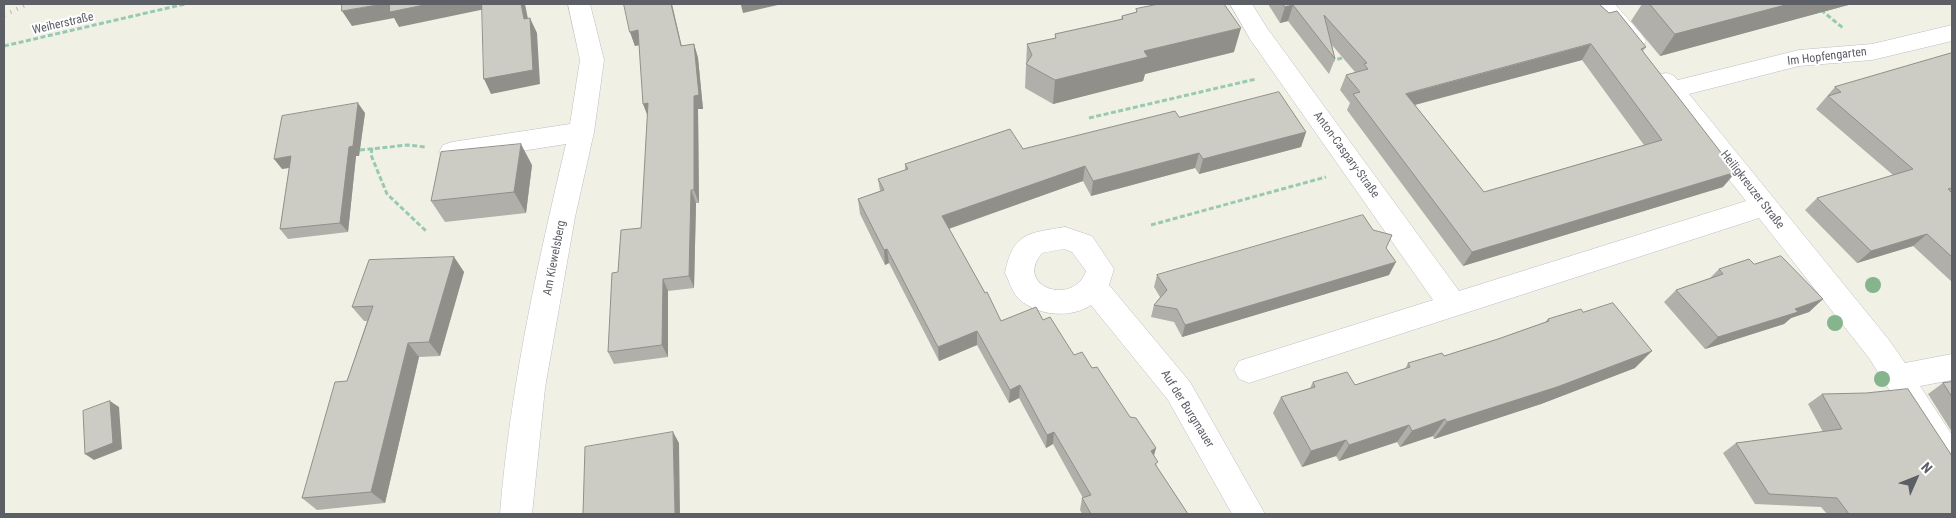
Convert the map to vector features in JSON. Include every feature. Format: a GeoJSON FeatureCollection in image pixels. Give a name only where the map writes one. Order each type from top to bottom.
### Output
{"type":"FeatureCollection","features":[{"type":"Feature","properties":{"kind":"street","name":"Am Kiewelsberg"},"geometry":{"type":"LineString","coordinates":[[516,514],[530,388],[562,218],[581,132],[592,60],[579,4]]}},
{"type":"Feature","properties":{"kind":"street","name":"Anton-Caspary-Straße"},"geometry":{"type":"LineString","coordinates":[[1241,4],[1258,33],[1453,306]]}},
{"type":"Feature","properties":{"kind":"street","name":"Heiligkreuzer Straße"},"geometry":{"type":"LineString","coordinates":[[1603,4],[1899,377],[1952,460]]}},
{"type":"Feature","properties":{"kind":"street","name":"Im Hopfengarten"},"geometry":{"type":"LineString","coordinates":[[1672,90],[1799,58],[1872,52],[1952,33]]}},
{"type":"Feature","properties":{"kind":"street"},"geometry":{"type":"LineString","coordinates":[[452,152],[581,132]]}},
{"type":"Feature","properties":{"kind":"street"},"geometry":{"type":"LineString","coordinates":[[1249,370],[1764,206]]}},
{"type":"Feature","properties":{"kind":"street","name":"Auf der Burgmauer"},"geometry":{"type":"LineString","coordinates":[[1094,288],[1150,353],[1179,391],[1249,514]]}},
{"type":"Feature","properties":{"kind":"street"},"geometry":{"type":"LineString","coordinates":[[1899,377],[1952,367]]}},
{"type":"Feature","properties":{"kind":"path","name":"Weiherstraße"},"geometry":{"type":"LineString","coordinates":[[4,46],[185,4]]}},
{"type":"Feature","properties":{"kind":"path"},"geometry":{"type":"LineString","coordinates":[[1088,118],[1354,55]]}},
{"type":"Feature","properties":{"kind":"path"},"geometry":{"type":"LineString","coordinates":[[360,150],[408,146],[452,152]]}},
{"type":"Feature","properties":{"kind":"path"},"geometry":{"type":"LineString","coordinates":[[372,148],[371,155],[387,194],[426,232]]}},
{"type":"Feature","properties":{"kind":"path"},"geometry":{"type":"LineString","coordinates":[[1151,224],[1356,169]]}},
{"type":"Feature","properties":{"kind":"building"},"geometry":{"type":"Polygon","coordinates":[[[342,4],[383,4],[342,11],[342,4]]]}},
{"type":"Feature","properties":{"kind":"building"},"geometry":{"type":"Polygon","coordinates":[[[390,4],[429,4],[390,12],[390,4]]]}},
{"type":"Feature","properties":{"kind":"building"},"geometry":{"type":"Polygon","coordinates":[[[482,4],[521,4],[524,19],[530,18],[533,70],[484,79],[482,4]]]}},
{"type":"Feature","properties":{"kind":"building"},"geometry":{"type":"Polygon","coordinates":[[[624,4],[671,4],[681,46],[694,44],[699,95],[694,96],[694,190],[691,190],[689,276],[663,279],[662,345],[608,352],[612,273],[618,272],[621,230],[641,228],[648,103],[643,104],[638,30],[630,32],[624,4]]]}},
{"type":"Feature","properties":{"kind":"building"},"geometry":{"type":"Polygon","coordinates":[[[1159,4],[1224,4],[1241,28],[1144,51],[1148,57],[1055,80],[1026,64],[1032,55],[1027,44],[1056,38],[1055,34],[1123,19],[1122,16],[1137,12],[1136,9],[1159,4]]]}},
{"type":"Feature","properties":{"kind":"building"},"geometry":{"type":"Polygon","coordinates":[[[1283,4],[1599,4],[1609,13],[1617,11],[1646,47],[1641,49],[1736,172],[1472,252],[1353,94],[1360,92],[1346,75],[1368,69],[1364,64],[1367,63],[1324,15],[1335,59],[1293,5],[1285,7],[1283,4]],[[1591,44],[1406,94],[1484,192],[1662,140],[1591,44]]]}},
{"type":"Feature","properties":{"kind":"building"},"geometry":{"type":"Polygon","coordinates":[[[1650,4],[1789,4],[1675,34],[1650,4]]]}},
{"type":"Feature","properties":{"kind":"building"},"geometry":{"type":"Polygon","coordinates":[[[1952,53],[1952,188],[1948,189],[1952,193],[1952,257],[1927,234],[1871,251],[1817,198],[1913,169],[1828,96],[1841,92],[1835,87],[1952,53]]]}},
{"type":"Feature","properties":{"kind":"building"},"geometry":{"type":"Polygon","coordinates":[[[1279,92],[1306,132],[1203,159],[1199,153],[1093,181],[1085,166],[942,216],[985,293],[987,292],[1001,321],[1036,307],[1043,320],[1050,317],[1074,355],[1082,352],[1092,368],[1097,367],[1130,417],[1136,418],[1156,448],[1151,451],[1158,462],[1155,464],[1188,514],[1091,514],[1082,498],[1091,495],[1054,432],[1047,435],[1020,385],[1010,390],[977,331],[938,347],[887,249],[884,250],[858,199],[884,190],[878,179],[908,169],[905,164],[1010,129],[1023,149],[1175,111],[1179,117],[1279,92]]]}},
{"type":"Feature","properties":{"kind":"building"},"geometry":{"type":"Polygon","coordinates":[[[358,103],[353,146],[349,147],[340,223],[280,229],[291,156],[274,159],[282,116],[358,103]]]}},
{"type":"Feature","properties":{"kind":"building"},"geometry":{"type":"Polygon","coordinates":[[[521,144],[514,192],[431,201],[441,152],[521,144]]]}},
{"type":"Feature","properties":{"kind":"building"},"geometry":{"type":"Polygon","coordinates":[[[1363,215],[1373,230],[1392,235],[1386,248],[1396,262],[1185,325],[1177,309],[1154,305],[1167,290],[1157,275],[1363,215]]]}},
{"type":"Feature","properties":{"kind":"building"},"geometry":{"type":"Polygon","coordinates":[[[1781,256],[1823,299],[1795,309],[1798,312],[1718,337],[1676,290],[1723,274],[1719,269],[1749,259],[1754,264],[1781,256]]]}},
{"type":"Feature","properties":{"kind":"building"},"geometry":{"type":"Polygon","coordinates":[[[454,257],[429,342],[408,343],[371,492],[302,498],[335,382],[347,381],[373,306],[352,307],[369,260],[454,257]]]}},
{"type":"Feature","properties":{"kind":"building"},"geometry":{"type":"Polygon","coordinates":[[[1613,303],[1652,351],[1557,387],[1447,422],[1445,419],[1412,431],[1409,425],[1349,445],[1346,440],[1311,451],[1281,397],[1315,387],[1313,382],[1347,372],[1355,385],[1410,367],[1408,363],[1442,353],[1444,356],[1549,321],[1548,319],[1581,309],[1583,312],[1613,303]]]}},
{"type":"Feature","properties":{"kind":"building"},"geometry":{"type":"Polygon","coordinates":[[[1952,382],[1952,397],[1943,383],[1952,382]]]}},
{"type":"Feature","properties":{"kind":"building"},"geometry":{"type":"Polygon","coordinates":[[[1908,389],[1952,456],[1952,514],[1849,514],[1837,498],[1769,494],[1736,443],[1842,429],[1822,394],[1866,393],[1908,389]]]}},
{"type":"Feature","properties":{"kind":"building"},"geometry":{"type":"Polygon","coordinates":[[[110,401],[113,443],[85,454],[83,411],[110,401]]]}},
{"type":"Feature","properties":{"kind":"building"},"geometry":{"type":"Polygon","coordinates":[[[673,432],[675,514],[583,514],[585,447],[673,432]]]}},
{"type":"Feature","properties":{"kind":"railway"},"geometry":{"type":"LineString","coordinates":[[4,15],[28,4]]}}]}
